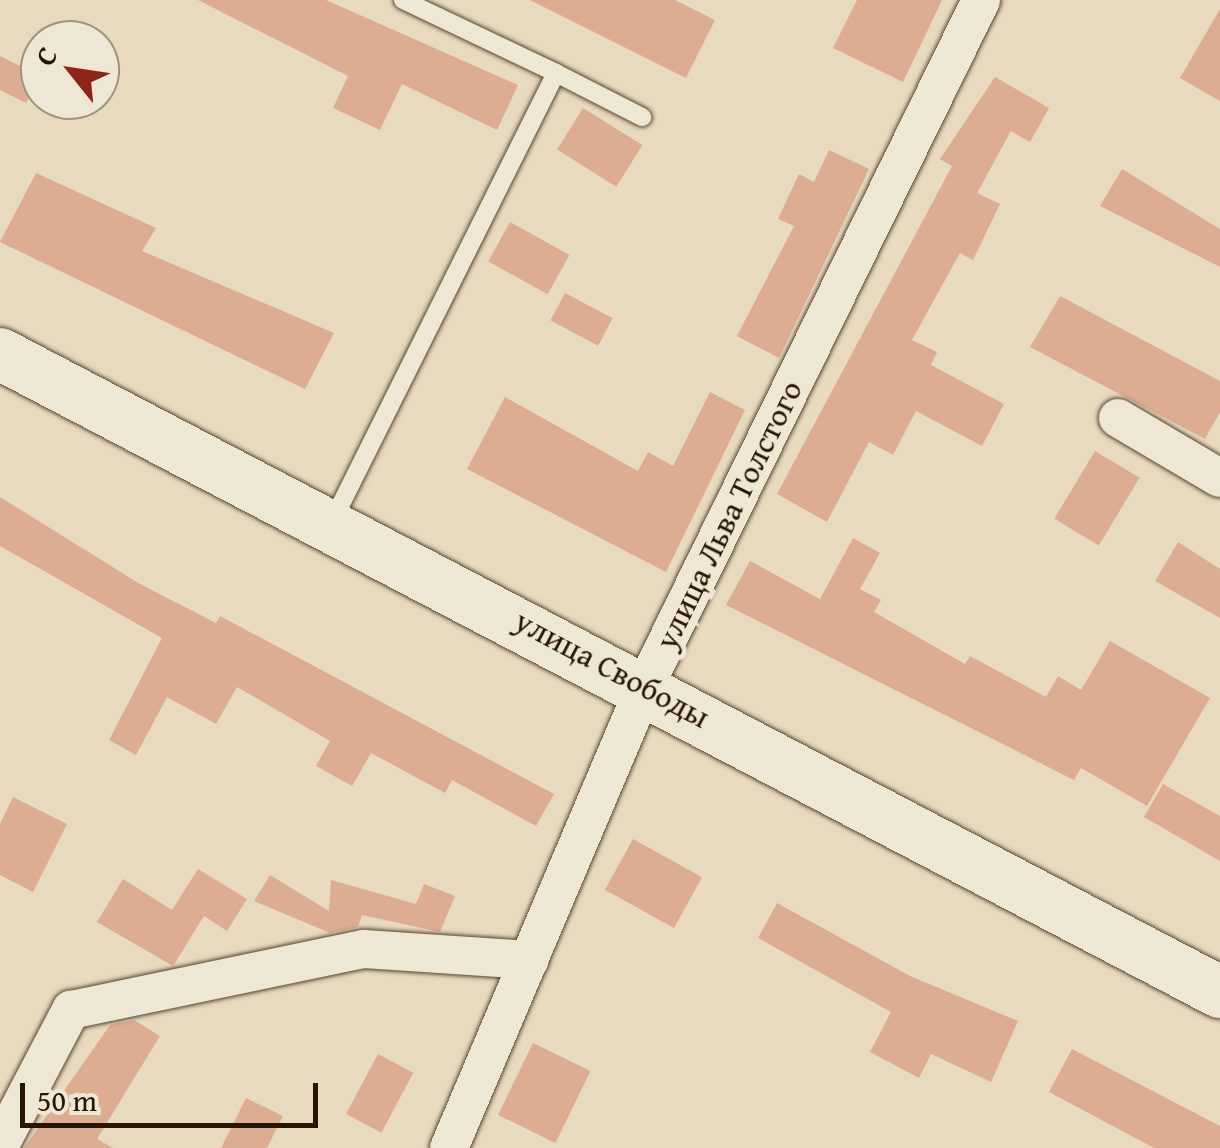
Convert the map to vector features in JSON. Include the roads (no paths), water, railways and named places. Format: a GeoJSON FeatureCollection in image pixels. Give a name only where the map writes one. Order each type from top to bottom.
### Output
{"type":"FeatureCollection","features":[{"type":"Feature","properties":{"kind":"street","name":"улица Льва Толстого"},"geometry":{"type":"LineString","coordinates":[[449,1148],[645,686],[981,0]]}},
{"type":"Feature","properties":{"kind":"street","name":"улица Свободы"},"geometry":{"type":"LineString","coordinates":[[0,354],[645,686],[1220,992]]}},
{"type":"Feature","properties":{"kind":"street"},"geometry":{"type":"LineString","coordinates":[[1118,418],[1220,478]]}},
{"type":"Feature","properties":{"kind":"street"},"geometry":{"type":"LineString","coordinates":[[0,1145],[72,1010],[364,948],[530,960]]}},
{"type":"Feature","properties":{"kind":"lane"},"geometry":{"type":"LineString","coordinates":[[403,0],[642,116]]}},
{"type":"Feature","properties":{"kind":"lane"},"geometry":{"type":"LineString","coordinates":[[330,524],[556,73]]}}]}
